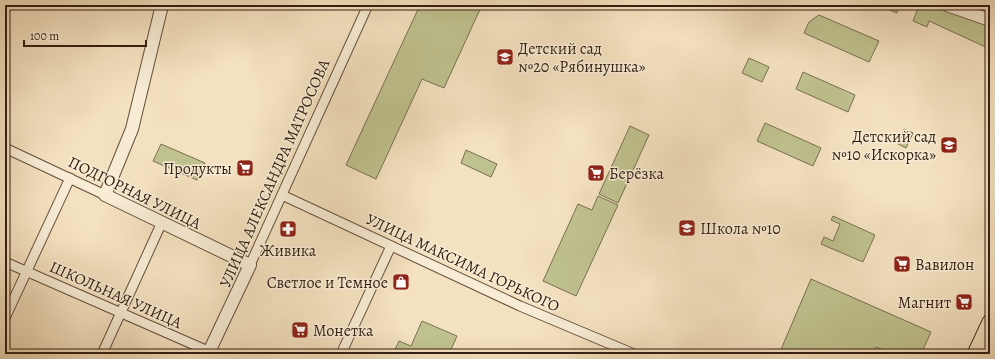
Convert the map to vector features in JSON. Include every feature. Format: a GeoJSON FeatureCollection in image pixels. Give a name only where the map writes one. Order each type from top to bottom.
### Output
{"type":"FeatureCollection","features":[{"type":"Feature","properties":{"kind":"main road"},"geometry":{"type":"LineString","coordinates":[[975,354],[990,322]]}},
{"type":"Feature","properties":{"kind":"street"},"geometry":{"type":"LineString","coordinates":[[105,195],[132,129],[162,5]]}},
{"type":"Feature","properties":{"kind":"street","name":"УЛИЦА АЛЕКСАНДРА МАТРОСОВА"},"geometry":{"type":"LineString","coordinates":[[211,353],[368,5]]}},
{"type":"Feature","properties":{"kind":"street"},"geometry":{"type":"LineString","coordinates":[[947,5],[990,20]]}},
{"type":"Feature","properties":{"kind":"street","name":"ПОДГОРНАЯ УЛИЦА"},"geometry":{"type":"LineString","coordinates":[[5,148],[250,265]]}},
{"type":"Feature","properties":{"kind":"street"},"geometry":{"type":"LineString","coordinates":[[5,318],[70,178]]}},
{"type":"Feature","properties":{"kind":"street","name":"УЛИЦА МАКСИМА ГОРЬКОГО"},"geometry":{"type":"LineString","coordinates":[[282,195],[520,306],[634,354]]}},
{"type":"Feature","properties":{"kind":"street"},"geometry":{"type":"LineString","coordinates":[[102,354],[162,222]]}},
{"type":"Feature","properties":{"kind":"street"},"geometry":{"type":"LineString","coordinates":[[341,354],[391,246]]}},
{"type":"Feature","properties":{"kind":"street","name":"ШКОЛЬНАЯ УЛИЦА"},"geometry":{"type":"LineString","coordinates":[[5,262],[211,353]]}},
{"type":"Feature","properties":{"kind":"green space"},"geometry":{"type":"Polygon","coordinates":[[[420,5],[482,5],[444,88],[422,79],[376,179],[346,165],[420,5]]]}},
{"type":"Feature","properties":{"kind":"green space"},"geometry":{"type":"Polygon","coordinates":[[[878,5],[900,5],[897,13],[878,5]]]}},
{"type":"Feature","properties":{"kind":"green space"},"geometry":{"type":"Polygon","coordinates":[[[919,5],[932,5],[990,26],[990,49],[929,21],[927,27],[913,21],[919,5]]]}},
{"type":"Feature","properties":{"kind":"green space"},"geometry":{"type":"Polygon","coordinates":[[[819,15],[879,41],[869,62],[804,33],[809,22],[819,15]]]}},
{"type":"Feature","properties":{"kind":"green space"},"geometry":{"type":"Polygon","coordinates":[[[749,58],[769,67],[762,82],[742,73],[749,58]]]}},
{"type":"Feature","properties":{"kind":"green space"},"geometry":{"type":"Polygon","coordinates":[[[803,72],[855,95],[848,112],[796,89],[803,72]]]}},
{"type":"Feature","properties":{"kind":"green space"},"geometry":{"type":"Polygon","coordinates":[[[765,123],[821,148],[813,166],[757,141],[765,123]]]}},
{"type":"Feature","properties":{"kind":"green space"},"geometry":{"type":"Polygon","coordinates":[[[630,126],[649,135],[618,203],[599,194],[630,126]]]}},
{"type":"Feature","properties":{"kind":"green space"},"geometry":{"type":"Polygon","coordinates":[[[904,129],[913,133],[906,148],[898,144],[904,129]]]}},
{"type":"Feature","properties":{"kind":"green space"},"geometry":{"type":"Polygon","coordinates":[[[161,144],[205,163],[197,180],[153,161],[161,144]]]}},
{"type":"Feature","properties":{"kind":"green space"},"geometry":{"type":"Polygon","coordinates":[[[466,150],[497,164],[491,177],[461,163],[466,150]]]}},
{"type":"Feature","properties":{"kind":"green space"},"geometry":{"type":"Polygon","coordinates":[[[598,196],[618,205],[576,296],[543,281],[578,204],[592,210],[598,196]]]}},
{"type":"Feature","properties":{"kind":"green space"},"geometry":{"type":"Polygon","coordinates":[[[833,216],[875,235],[863,262],[821,244],[824,237],[833,241],[840,224],[831,220],[833,216]]]}},
{"type":"Feature","properties":{"kind":"green space"},"geometry":{"type":"Polygon","coordinates":[[[811,279],[931,332],[921,354],[893,354],[876,347],[873,354],[779,354],[811,279]]]}},
{"type":"Feature","properties":{"kind":"green space"},"geometry":{"type":"Polygon","coordinates":[[[422,321],[457,336],[449,354],[393,354],[399,341],[411,346],[422,321]]]}},
{"type":"Feature","properties":{"kind":"place","name":"Детский сад №20 «Рябинушка»"},"geometry":{"type":"Point","coordinates":[505,57]}},
{"type":"Feature","properties":{"kind":"place","name":"Детский сад №10 «Искорка»"},"geometry":{"type":"Point","coordinates":[949,145]}},
{"type":"Feature","properties":{"kind":"place","name":"Продукты"},"geometry":{"type":"Point","coordinates":[245,168]}},
{"type":"Feature","properties":{"kind":"place","name":"Берёзка"},"geometry":{"type":"Point","coordinates":[596,173]}},
{"type":"Feature","properties":{"kind":"place","name":"Школа №10"},"geometry":{"type":"Point","coordinates":[687,228]}},
{"type":"Feature","properties":{"kind":"place","name":"Живика"},"geometry":{"type":"Point","coordinates":[288,229]}},
{"type":"Feature","properties":{"kind":"place","name":"Вавилон"},"geometry":{"type":"Point","coordinates":[902,264]}},
{"type":"Feature","properties":{"kind":"place","name":"Светлое и Темное"},"geometry":{"type":"Point","coordinates":[401,282]}},
{"type":"Feature","properties":{"kind":"place","name":"Магнит"},"geometry":{"type":"Point","coordinates":[964,302]}},
{"type":"Feature","properties":{"kind":"place","name":"Монетка"},"geometry":{"type":"Point","coordinates":[300,330]}}]}
